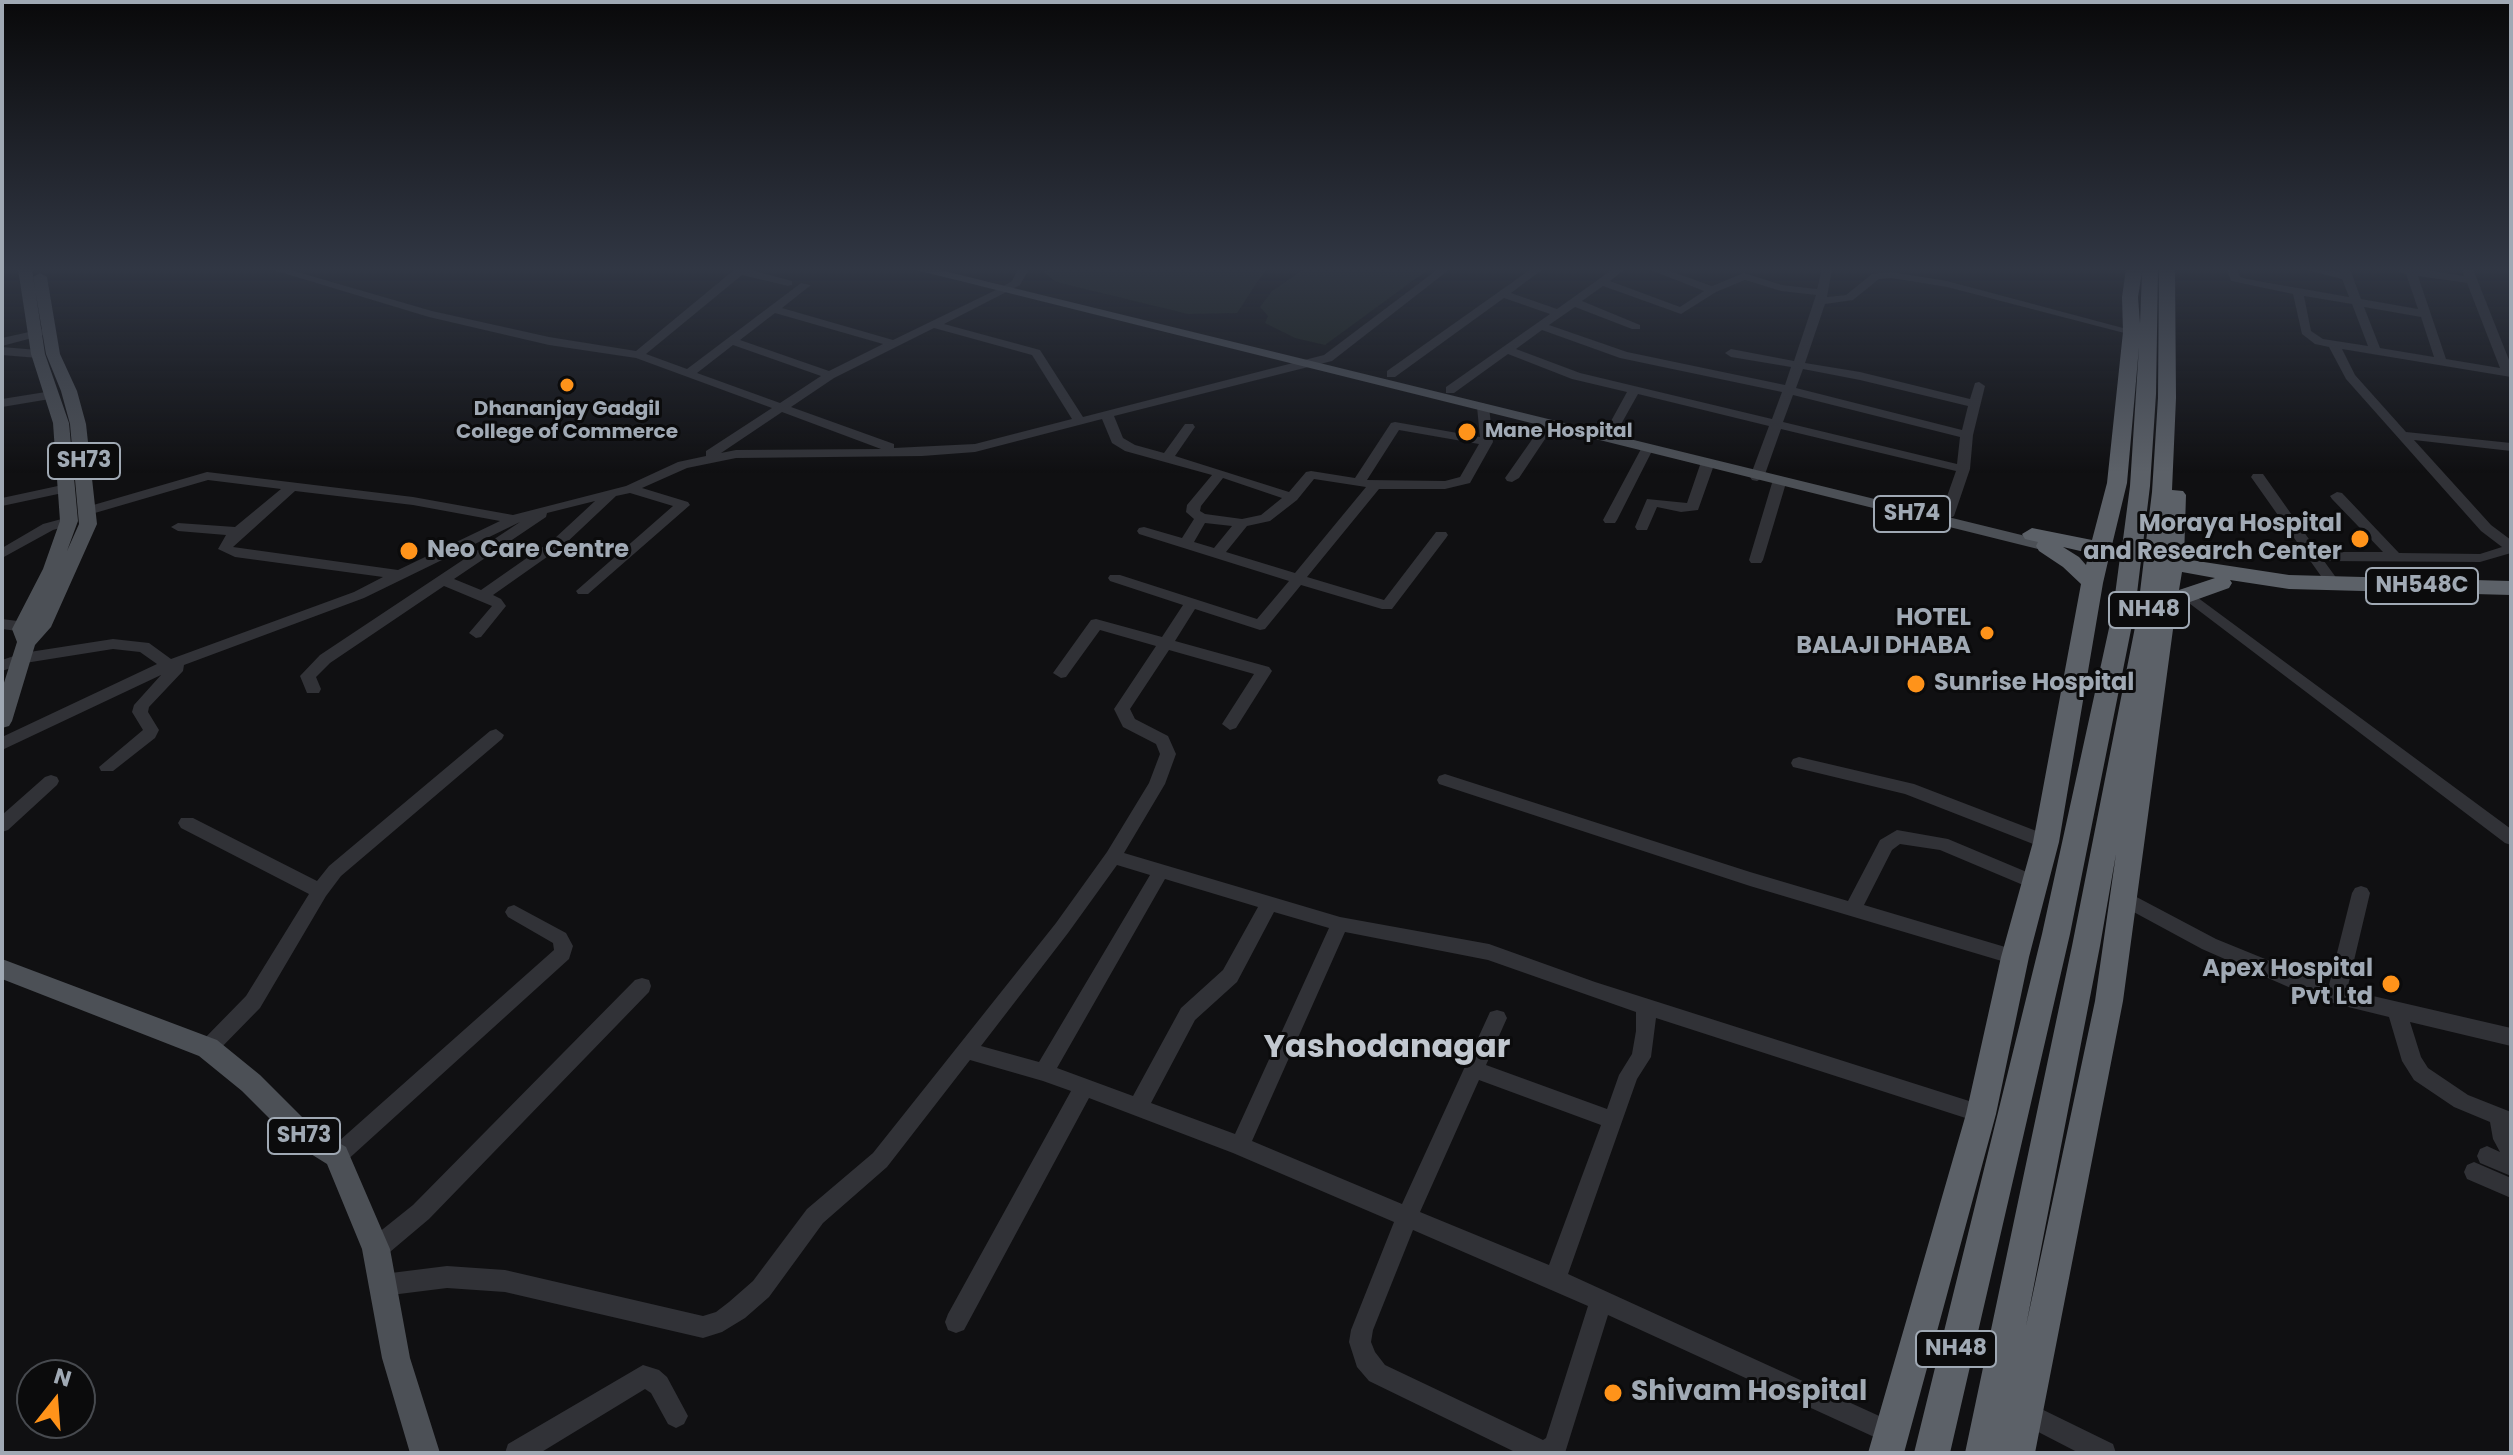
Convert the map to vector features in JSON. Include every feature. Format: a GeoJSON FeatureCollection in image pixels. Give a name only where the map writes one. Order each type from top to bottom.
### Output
{"type":"FeatureCollection","features":[{"type":"Feature","properties":{"kind":"highway"},"geometry":{"type":"LineString","coordinates":[[1888,1443],[1981,1114],[2015,957],[2046,842],[2080,643],[2105,521],[2117,483],[2132,337]]}},
{"type":"Feature","properties":{"kind":"highway","name":"NH48"},"geometry":{"type":"LineString","coordinates":[[1932,1453],[2056,934],[2124,610],[2143,456],[2147,337]]}},
{"type":"Feature","properties":{"kind":"highway","name":"NH48"},"geometry":{"type":"LineString","coordinates":[[1983,1453],[2086,946],[2148,617],[2163,476],[2167,337]]}},
{"type":"Feature","properties":{"kind":"highway"},"geometry":{"type":"LineString","coordinates":[[2017,1453],[2109,1001],[2156,665],[2174,584],[2181,337]]}},
{"type":"Feature","properties":{"kind":"highway"},"geometry":{"type":"LineString","coordinates":[[2039,540],[2092,531],[2105,521]]}},
{"type":"Feature","properties":{"kind":"highway"},"geometry":{"type":"LineString","coordinates":[[2175,527],[2181,539],[2207,562],[2262,580]]}},
{"type":"Feature","properties":{"kind":"highway"},"geometry":{"type":"LineString","coordinates":[[2039,540],[2071,562],[2096,563]]}},
{"type":"Feature","properties":{"kind":"highway","name":"SH74"},"geometry":{"type":"LineString","coordinates":[[2039,540],[2096,563]]}},
{"type":"Feature","properties":{"kind":"highway","name":"NH548C"},"geometry":{"type":"LineString","coordinates":[[2096,563],[2174,584],[2221,583],[2294,591],[2511,598]]}},
{"type":"Feature","properties":{"kind":"highway","name":"NH548C"},"geometry":{"type":"LineString","coordinates":[[2174,584],[2262,580],[2511,588]]}},
{"type":"Feature","properties":{"kind":"highway"},"geometry":{"type":"LineString","coordinates":[[2080,643],[2156,665]]}},
{"type":"Feature","properties":{"kind":"main road","name":"SH73"},"geometry":{"type":"LineString","coordinates":[[2,721],[23,643],[69,521],[61,423],[52,395],[32,354],[39,337]]}},
{"type":"Feature","properties":{"kind":"main road","name":"SH73"},"geometry":{"type":"LineString","coordinates":[[23,643],[42,627],[83,538],[88,511],[78,424],[69,391],[44,337]]}},
{"type":"Feature","properties":{"kind":"main road","name":"SH74"},"geometry":{"type":"LineString","coordinates":[[1215,337],[1707,465],[1758,473],[1779,483],[2039,540]]}},
{"type":"Feature","properties":{"kind":"main road","name":"SH74"},"geometry":{"type":"LineString","coordinates":[[1242,337],[1758,473],[2039,540]]}},
{"type":"Feature","properties":{"kind":"main road","name":"SH73"},"geometry":{"type":"LineString","coordinates":[[2,969],[208,1048],[251,1083],[304,1136],[337,1156],[376,1249],[396,1358],[425,1453]]}},
{"type":"Feature","properties":{"kind":"street"},"geometry":{"type":"LineString","coordinates":[[2,342],[22,337]]}},
{"type":"Feature","properties":{"kind":"street"},"geometry":{"type":"LineString","coordinates":[[531,337],[638,355],[902,452]]}},
{"type":"Feature","properties":{"kind":"street"},"geometry":{"type":"LineString","coordinates":[[638,355],[660,337]]}},
{"type":"Feature","properties":{"kind":"street"},"geometry":{"type":"LineString","coordinates":[[688,374],[737,337]]}},
{"type":"Feature","properties":{"kind":"street"},"geometry":{"type":"LineString","coordinates":[[870,337],[895,344]]}},
{"type":"Feature","properties":{"kind":"street"},"geometry":{"type":"LineString","coordinates":[[2,744],[169,665],[359,595],[514,519],[630,489],[705,458],[830,375],[910,337]]}},
{"type":"Feature","properties":{"kind":"street"},"geometry":{"type":"LineString","coordinates":[[978,337],[1036,353],[1080,422]]}},
{"type":"Feature","properties":{"kind":"street"},"geometry":{"type":"LineString","coordinates":[[705,458],[789,451],[902,452],[975,448],[1328,358],[1356,337]]}},
{"type":"Feature","properties":{"kind":"street"},"geometry":{"type":"LineString","coordinates":[[1391,374],[1443,337]]}},
{"type":"Feature","properties":{"kind":"street"},"geometry":{"type":"LineString","coordinates":[[1450,390],[1524,337]]}},
{"type":"Feature","properties":{"kind":"street"},"geometry":{"type":"LineString","coordinates":[[1572,337],[1624,355],[1790,390],[1967,435]]}},
{"type":"Feature","properties":{"kind":"street"},"geometry":{"type":"LineString","coordinates":[[1758,473],[1808,337]]}},
{"type":"Feature","properties":{"kind":"street"},"geometry":{"type":"LineString","coordinates":[[2309,337],[2334,345],[2509,373]]}},
{"type":"Feature","properties":{"kind":"street"},"geometry":{"type":"LineString","coordinates":[[2370,337],[2376,352]]}},
{"type":"Feature","properties":{"kind":"street"},"geometry":{"type":"LineString","coordinates":[[2433,337],[2441,361]]}},
{"type":"Feature","properties":{"kind":"street"},"geometry":{"type":"LineString","coordinates":[[2495,337],[2509,373]]}},
{"type":"Feature","properties":{"kind":"street"},"geometry":{"type":"LineString","coordinates":[[732,341],[830,375]]}},
{"type":"Feature","properties":{"kind":"street"},"geometry":{"type":"LineString","coordinates":[[2316,556],[2480,558],[2502,553],[2511,547],[2486,528],[2350,376],[2334,345]]}},
{"type":"Feature","properties":{"kind":"street"},"geometry":{"type":"LineString","coordinates":[[1506,349],[1567,374],[1963,469]]}},
{"type":"Feature","properties":{"kind":"street"},"geometry":{"type":"LineString","coordinates":[[2,351],[32,354]]}},
{"type":"Feature","properties":{"kind":"street"},"geometry":{"type":"LineString","coordinates":[[1731,353],[1799,364],[1973,404]]}},
{"type":"Feature","properties":{"kind":"street"},"geometry":{"type":"LineString","coordinates":[[2,361],[32,354]]}},
{"type":"Feature","properties":{"kind":"street"},"geometry":{"type":"LineString","coordinates":[[1947,516],[1963,469],[1967,435],[1979,386]]}},
{"type":"Feature","properties":{"kind":"street"},"geometry":{"type":"LineString","coordinates":[[1611,432],[1634,390]]}},
{"type":"Feature","properties":{"kind":"street"},"geometry":{"type":"LineString","coordinates":[[2,403],[52,395]]}},
{"type":"Feature","properties":{"kind":"street"},"geometry":{"type":"LineString","coordinates":[[1220,473],[1194,505],[1193,512],[1201,518],[1242,523],[1265,518],[1280,493],[1311,475],[1375,485],[1445,485],[1465,480],[1487,442],[1483,407]]}},
{"type":"Feature","properties":{"kind":"street"},"geometry":{"type":"LineString","coordinates":[[1107,415],[1117,440],[1132,449],[1280,493]]}},
{"type":"Feature","properties":{"kind":"street"},"geometry":{"type":"LineString","coordinates":[[1512,478],[1549,424]]}},
{"type":"Feature","properties":{"kind":"street"},"geometry":{"type":"LineString","coordinates":[[1359,482],[1395,426],[1487,442]]}},
{"type":"Feature","properties":{"kind":"street"},"geometry":{"type":"LineString","coordinates":[[1167,458],[1189,427]]}},
{"type":"Feature","properties":{"kind":"street"},"geometry":{"type":"LineString","coordinates":[[2402,435],[2511,447]]}},
{"type":"Feature","properties":{"kind":"street"},"geometry":{"type":"LineString","coordinates":[[1610,520],[1647,449]]}},
{"type":"Feature","properties":{"kind":"street"},"geometry":{"type":"LineString","coordinates":[[1642,527],[1652,502],[1681,508],[1693,507],[1707,465]]}},
{"type":"Feature","properties":{"kind":"street"},"geometry":{"type":"LineString","coordinates":[[88,511],[207,476],[413,501],[514,519]]}},
{"type":"Feature","properties":{"kind":"street"},"geometry":{"type":"LineString","coordinates":[[2258,477],[2333,583]]}},
{"type":"Feature","properties":{"kind":"street"},"geometry":{"type":"LineString","coordinates":[[1756,560],[1779,483]]}},
{"type":"Feature","properties":{"kind":"street"},"geometry":{"type":"LineString","coordinates":[[1115,578],[1260,625],[1375,485]]}},
{"type":"Feature","properties":{"kind":"street"},"geometry":{"type":"LineString","coordinates":[[292,486],[225,545],[228,551],[399,575]]}},
{"type":"Feature","properties":{"kind":"street"},"geometry":{"type":"LineString","coordinates":[[2,502],[67,488]]}},
{"type":"Feature","properties":{"kind":"street"},"geometry":{"type":"LineString","coordinates":[[583,591],[683,505],[630,489]]}},
{"type":"Feature","properties":{"kind":"street"},"geometry":{"type":"LineString","coordinates":[[482,596],[559,542],[614,492]]}},
{"type":"Feature","properties":{"kind":"street"},"geometry":{"type":"LineString","coordinates":[[2337,496],[2395,557]]}},
{"type":"Feature","properties":{"kind":"street"},"geometry":{"type":"LineString","coordinates":[[313,689],[308,676],[325,659],[530,523],[546,509]]}},
{"type":"Feature","properties":{"kind":"street"},"geometry":{"type":"LineString","coordinates":[[1186,544],[1201,518]]}},
{"type":"Feature","properties":{"kind":"street"},"geometry":{"type":"LineString","coordinates":[[2,554],[48,527],[69,521]]}},
{"type":"Feature","properties":{"kind":"street"},"geometry":{"type":"LineString","coordinates":[[1217,554],[1242,523]]}},
{"type":"Feature","properties":{"kind":"street"},"geometry":{"type":"LineString","coordinates":[[178,527],[240,532]]}},
{"type":"Feature","properties":{"kind":"street"},"geometry":{"type":"LineString","coordinates":[[1144,531],[1387,606],[1441,535]]}},
{"type":"Feature","properties":{"kind":"street"},"geometry":{"type":"LineString","coordinates":[[443,580],[499,606],[476,633]]}},
{"type":"Feature","properties":{"kind":"street"},"geometry":{"type":"LineString","coordinates":[[2174,584],[2511,838]]}},
{"type":"Feature","properties":{"kind":"street"},"geometry":{"type":"LineString","coordinates":[[383,1285],[447,1277],[505,1281],[703,1327],[722,1321],[761,1289],[815,1216],[880,1160],[967,1051],[1113,857],[1167,762],[1167,747],[1162,740],[1129,723],[1122,709],[1192,603]]}},
{"type":"Feature","properties":{"kind":"street"},"geometry":{"type":"LineString","coordinates":[[2,624],[23,643],[144,647],[169,665]]}},
{"type":"Feature","properties":{"kind":"street"},"geometry":{"type":"LineString","coordinates":[[1061,673],[1096,624],[1264,671],[1230,724]]}},
{"type":"Feature","properties":{"kind":"street"},"geometry":{"type":"LineString","coordinates":[[2,666],[23,643]]}},
{"type":"Feature","properties":{"kind":"street"},"geometry":{"type":"LineString","coordinates":[[107,767],[149,734],[151,730],[140,712],[142,705],[186,659]]}},
{"type":"Feature","properties":{"kind":"street"},"geometry":{"type":"LineString","coordinates":[[208,1048],[253,1002],[320,891],[353,856],[496,735]]}},
{"type":"Feature","properties":{"kind":"street"},"geometry":{"type":"LineString","coordinates":[[1799,763],[1908,788],[2046,842]]}},
{"type":"Feature","properties":{"kind":"street"},"geometry":{"type":"LineString","coordinates":[[1445,780],[2015,957]]}},
{"type":"Feature","properties":{"kind":"street"},"geometry":{"type":"LineString","coordinates":[[2,825],[51,781]]}},
{"type":"Feature","properties":{"kind":"street"},"geometry":{"type":"LineString","coordinates":[[187,823],[320,891]]}},
{"type":"Feature","properties":{"kind":"street"},"geometry":{"type":"LineString","coordinates":[[1853,909],[1886,845],[1897,837],[1942,844],[2035,883]]}},
{"type":"Feature","properties":{"kind":"street"},"geometry":{"type":"LineString","coordinates":[[1113,857],[1340,924],[1489,952],[1981,1114]]}},
{"type":"Feature","properties":{"kind":"street"},"geometry":{"type":"LineString","coordinates":[[1044,1072],[1161,871]]}},
{"type":"Feature","properties":{"kind":"street"},"geometry":{"type":"LineString","coordinates":[[2336,996],[2361,893]]}},
{"type":"Feature","properties":{"kind":"street"},"geometry":{"type":"LineString","coordinates":[[2123,898],[2209,944],[2336,996],[2511,1037]]}},
{"type":"Feature","properties":{"kind":"street"},"geometry":{"type":"LineString","coordinates":[[1138,1107],[1188,1014],[1230,976],[1270,903]]}},
{"type":"Feature","properties":{"kind":"street"},"geometry":{"type":"LineString","coordinates":[[337,1156],[562,954],[564,946],[560,938],[514,912]]}},
{"type":"Feature","properties":{"kind":"street"},"geometry":{"type":"LineString","coordinates":[[1240,1146],[1340,924]]}},
{"type":"Feature","properties":{"kind":"street"},"geometry":{"type":"LineString","coordinates":[[376,1249],[421,1212],[642,986]]}},
{"type":"Feature","properties":{"kind":"street"},"geometry":{"type":"LineString","coordinates":[[1555,1279],[1629,1075],[1641,1057],[1646,1031],[1646,1006]]}},
{"type":"Feature","properties":{"kind":"street"},"geometry":{"type":"LineString","coordinates":[[2397,1011],[2412,1061],[2421,1074],[2461,1101],[2505,1119],[2503,1139],[2511,1149]]}},
{"type":"Feature","properties":{"kind":"street"},"geometry":{"type":"LineString","coordinates":[[1497,1018],[1407,1217],[1362,1330],[1360,1342],[1365,1359],[1377,1373],[1545,1453],[1556,1445],[1601,1300]]}},
{"type":"Feature","properties":{"kind":"street"},"geometry":{"type":"LineString","coordinates":[[967,1051],[1044,1072],[1240,1146],[1555,1279],[1888,1443]]}},
{"type":"Feature","properties":{"kind":"street"},"geometry":{"type":"LineString","coordinates":[[1473,1069],[1612,1120]]}},
{"type":"Feature","properties":{"kind":"street"},"geometry":{"type":"LineString","coordinates":[[956,1322],[1084,1087]]}},
{"type":"Feature","properties":{"kind":"street"},"geometry":{"type":"LineString","coordinates":[[2511,1166],[2480,1164],[2511,1188]]}},
{"type":"Feature","properties":{"kind":"street"},"geometry":{"type":"LineString","coordinates":[[517,1453],[643,1377],[651,1378],[659,1385],[676,1416]]}},
{"type":"Feature","properties":{"kind":"street"},"geometry":{"type":"LineString","coordinates":[[2025,1413],[2104,1453]]}},
{"type":"Feature","properties":{"kind":"shaded area"},"geometry":{"type":"Polygon","coordinates":[[[1293,337],[1336,337],[1325,345],[1293,337]]]}},
{"type":"Feature","properties":{"kind":"place","name":"Dhananjay Gadgil College of Commerce"},"geometry":{"type":"Point","coordinates":[567,385]}},
{"type":"Feature","properties":{"kind":"place","name":"Mane Hospital"},"geometry":{"type":"Point","coordinates":[1467,432]}},
{"type":"Feature","properties":{"kind":"place","name":"Moraya Hospital and Research Center"},"geometry":{"type":"Point","coordinates":[2360,539]}},
{"type":"Feature","properties":{"kind":"place","name":"Neo Care Centre"},"geometry":{"type":"Point","coordinates":[409,551]}},
{"type":"Feature","properties":{"kind":"place","name":"HOTEL BALAJI DHABA"},"geometry":{"type":"Point","coordinates":[1987,633]}},
{"type":"Feature","properties":{"kind":"place","name":"Sunrise Hospital"},"geometry":{"type":"Point","coordinates":[1916,684]}},
{"type":"Feature","properties":{"kind":"place","name":"Apex Hospital Pvt Ltd"},"geometry":{"type":"Point","coordinates":[2391,984]}},
{"type":"Feature","properties":{"kind":"place","name":"Shivam Hospital"},"geometry":{"type":"Point","coordinates":[1613,1393]}},
{"type":"Feature","properties":{"kind":"district","name":"Yashodanagar"},"geometry":{"type":"Point","coordinates":[1387,1049]}}]}
